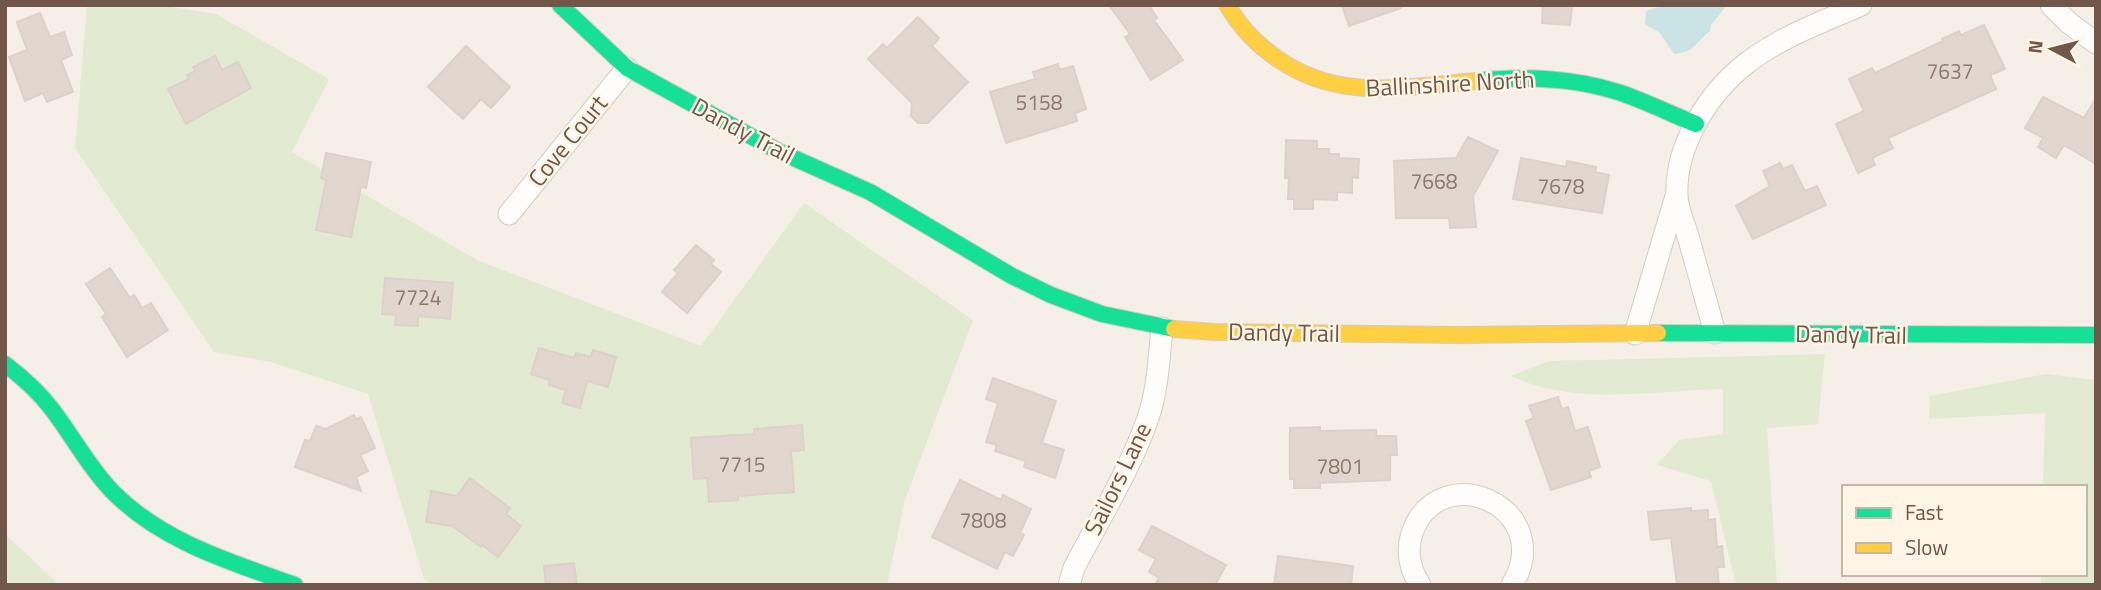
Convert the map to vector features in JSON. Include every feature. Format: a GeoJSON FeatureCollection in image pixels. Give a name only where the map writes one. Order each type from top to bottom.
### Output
{"type":"FeatureCollection","features":[{"type":"Feature","properties":{"kind":"street","name":"Dandy Trail"},"geometry":{"type":"LineString","coordinates":[[560,5],[627,68],[778,151],[870,192],[1051,295],[1102,314],[1162,328],[1215,332],[1459,335],[2096,335]]}},
{"type":"Feature","properties":{"kind":"street","name":"Ballinshire North"},"geometry":{"type":"LineString","coordinates":[[1227,5],[1241,27],[1273,58],[1301,75],[1332,85],[1374,90],[1509,78],[1566,80],[1622,93],[1696,124]]}},
{"type":"Feature","properties":{"kind":"street"},"geometry":{"type":"LineString","coordinates":[[1635,334],[1676,196],[1679,166],[1696,124],[1722,87],[1747,63],[1786,39],[1861,5]]}},
{"type":"Feature","properties":{"kind":"street"},"geometry":{"type":"LineString","coordinates":[[2050,5],[2096,43]]}},
{"type":"Feature","properties":{"kind":"street","name":"Cove Court"},"geometry":{"type":"LineString","coordinates":[[509,214],[627,68]]}},
{"type":"Feature","properties":{"kind":"street"},"geometry":{"type":"LineString","coordinates":[[1676,196],[1715,333]]}},
{"type":"Feature","properties":{"kind":"street","name":"Sailors Lane"},"geometry":{"type":"LineString","coordinates":[[1069,585],[1074,568],[1135,450],[1148,417],[1157,378],[1162,328]]}},
{"type":"Feature","properties":{"kind":"street"},"geometry":{"type":"LineString","coordinates":[[5,365],[32,384],[49,404],[90,465],[110,489],[137,514],[184,542],[295,585]]}},
{"type":"Feature","properties":{"kind":"street"},"geometry":{"type":"LineString","coordinates":[[1420,585],[1410,557],[1410,539],[1417,523],[1435,504],[1451,497],[1468,495],[1493,501],[1507,512],[1517,527],[1522,543],[1522,561],[1512,585]]}},
{"type":"Feature","properties":{"kind":"green space"},"geometry":{"type":"Polygon","coordinates":[[[87,5],[158,5],[216,14],[329,79],[292,152],[477,260],[701,346],[804,203],[973,320],[905,500],[887,585],[435,585],[424,579],[368,394],[271,362],[214,352],[75,148],[87,5]]]}},
{"type":"Feature","properties":{"kind":"green space"},"geometry":{"type":"Polygon","coordinates":[[[1825,354],[1818,424],[1767,428],[1777,585],[1736,585],[1711,481],[1657,465],[1679,440],[1723,434],[1723,389],[1589,394],[1536,386],[1511,376],[1549,361],[1825,354]]]}},
{"type":"Feature","properties":{"kind":"green space"},"geometry":{"type":"Polygon","coordinates":[[[2046,374],[2096,380],[2096,585],[2041,585],[2041,576],[2087,576],[2087,485],[2043,485],[2045,413],[1929,419],[1930,396],[2046,374]]]}},
{"type":"Feature","properties":{"kind":"green space"},"geometry":{"type":"Polygon","coordinates":[[[5,534],[55,581],[57,585],[5,585],[5,534]]]}},
{"type":"Feature","properties":{"kind":"water"},"geometry":{"type":"Polygon","coordinates":[[[1672,5],[1727,5],[1711,25],[1710,31],[1695,46],[1674,54],[1660,33],[1645,24],[1646,11],[1672,5]]]}},
{"type":"Feature","properties":{"kind":"building"},"geometry":{"type":"Polygon","coordinates":[[[1109,5],[1149,5],[1157,18],[1154,20],[1183,60],[1151,80],[1125,37],[1130,34],[1109,5]]]}},
{"type":"Feature","properties":{"kind":"building"},"geometry":{"type":"Polygon","coordinates":[[[1342,5],[1401,5],[1401,8],[1349,26],[1342,5]]]}},
{"type":"Feature","properties":{"kind":"building"},"geometry":{"type":"Polygon","coordinates":[[[1543,5],[1572,5],[1570,25],[1542,23],[1543,5]]]}},
{"type":"Feature","properties":{"kind":"building"},"geometry":{"type":"Polygon","coordinates":[[[40,13],[50,37],[64,32],[72,55],[61,60],[73,92],[47,102],[43,93],[25,101],[9,57],[27,50],[17,22],[40,13]]]}},
{"type":"Feature","properties":{"kind":"building"},"geometry":{"type":"Polygon","coordinates":[[[918,17],[939,38],[932,46],[968,82],[928,123],[918,123],[911,116],[912,103],[868,59],[883,44],[887,48],[918,17]]]}},
{"type":"Feature","properties":{"kind":"building"},"geometry":{"type":"Polygon","coordinates":[[[1984,25],[2005,69],[1990,75],[1996,89],[1888,138],[1893,148],[1872,158],[1875,165],[1858,173],[1836,124],[1864,111],[1849,79],[1872,68],[1875,73],[1959,31],[1961,35],[1984,25]]]}},
{"type":"Feature","properties":{"kind":"building"},"geometry":{"type":"Polygon","coordinates":[[[466,46],[510,87],[491,108],[481,99],[463,119],[428,87],[466,46]]]}},
{"type":"Feature","properties":{"kind":"building"},"geometry":{"type":"Polygon","coordinates":[[[215,56],[222,70],[238,62],[251,88],[186,124],[168,89],[189,79],[187,75],[195,71],[193,67],[215,56]]]}},
{"type":"Feature","properties":{"kind":"building"},"geometry":{"type":"Polygon","coordinates":[[[1058,64],[1060,70],[1073,66],[1086,109],[1075,113],[1077,121],[1006,143],[990,92],[1035,79],[1033,72],[1058,64]]]}},
{"type":"Feature","properties":{"kind":"building"},"geometry":{"type":"Polygon","coordinates":[[[2043,97],[2084,118],[2096,98],[2096,164],[2064,145],[2056,158],[2038,147],[2043,138],[2025,128],[2043,97]]]}},
{"type":"Feature","properties":{"kind":"building"},"geometry":{"type":"Polygon","coordinates":[[[1468,137],[1498,151],[1473,196],[1476,227],[1450,228],[1449,218],[1396,218],[1394,161],[1456,158],[1468,137]]]}},
{"type":"Feature","properties":{"kind":"building"},"geometry":{"type":"Polygon","coordinates":[[[1286,140],[1317,141],[1317,149],[1329,149],[1329,154],[1339,154],[1339,158],[1359,159],[1358,178],[1352,177],[1352,193],[1337,192],[1337,200],[1313,199],[1313,209],[1294,209],[1294,199],[1288,199],[1289,178],[1285,178],[1286,140]]]}},
{"type":"Feature","properties":{"kind":"building"},"geometry":{"type":"Polygon","coordinates":[[[326,153],[371,162],[366,188],[361,187],[351,237],[316,230],[326,180],[321,178],[326,153]]]}},
{"type":"Feature","properties":{"kind":"building"},"geometry":{"type":"Polygon","coordinates":[[[1521,158],[1566,167],[1567,161],[1596,167],[1595,172],[1609,175],[1602,213],[1513,199],[1521,158]]]}},
{"type":"Feature","properties":{"kind":"building"},"geometry":{"type":"Polygon","coordinates":[[[1780,163],[1783,169],[1792,165],[1805,191],[1817,186],[1826,205],[1753,239],[1736,206],[1770,186],[1763,171],[1780,163]]]}},
{"type":"Feature","properties":{"kind":"building"},"geometry":{"type":"Polygon","coordinates":[[[696,245],[714,260],[711,264],[721,272],[687,313],[662,292],[678,273],[674,270],[696,245]]]}},
{"type":"Feature","properties":{"kind":"building"},"geometry":{"type":"Polygon","coordinates":[[[110,268],[130,298],[134,295],[142,308],[151,303],[168,330],[127,357],[102,317],[106,314],[86,284],[110,268]]]}},
{"type":"Feature","properties":{"kind":"building"},"geometry":{"type":"Polygon","coordinates":[[[385,278],[453,283],[450,319],[418,316],[418,326],[395,325],[396,315],[382,314],[385,278]]]}},
{"type":"Feature","properties":{"kind":"building"},"geometry":{"type":"Polygon","coordinates":[[[539,348],[574,358],[576,353],[591,357],[593,350],[616,357],[608,387],[587,381],[580,408],[562,403],[566,390],[549,385],[550,380],[531,374],[539,348]]]}},
{"type":"Feature","properties":{"kind":"building"},"geometry":{"type":"Polygon","coordinates":[[[993,378],[1056,401],[1042,443],[1064,450],[1055,478],[1024,467],[1026,461],[995,451],[997,445],[986,442],[998,403],[986,399],[993,378]]]}},
{"type":"Feature","properties":{"kind":"building"},"geometry":{"type":"Polygon","coordinates":[[[1558,397],[1562,409],[1568,407],[1575,431],[1588,427],[1600,467],[1589,471],[1591,477],[1551,490],[1526,421],[1534,418],[1529,406],[1558,397]]]}},
{"type":"Feature","properties":{"kind":"building"},"geometry":{"type":"Polygon","coordinates":[[[354,415],[356,419],[361,417],[375,448],[360,455],[368,471],[356,477],[361,491],[295,467],[305,440],[310,441],[316,426],[326,429],[354,415]]]}},
{"type":"Feature","properties":{"kind":"building"},"geometry":{"type":"Polygon","coordinates":[[[802,425],[804,450],[791,451],[794,492],[738,496],[738,500],[709,502],[707,478],[694,479],[691,438],[754,434],[754,429],[802,425]]]}},
{"type":"Feature","properties":{"kind":"building"},"geometry":{"type":"Polygon","coordinates":[[[1320,427],[1320,431],[1376,430],[1376,436],[1396,436],[1397,455],[1390,455],[1390,480],[1320,483],[1320,488],[1294,488],[1294,479],[1290,479],[1290,428],[1320,427]]]}},
{"type":"Feature","properties":{"kind":"building"},"geometry":{"type":"Polygon","coordinates":[[[470,478],[510,508],[506,514],[521,526],[498,557],[452,526],[426,522],[431,491],[457,496],[470,478]]]}},
{"type":"Feature","properties":{"kind":"building"},"geometry":{"type":"Polygon","coordinates":[[[960,480],[1001,500],[1003,495],[1031,509],[1020,533],[1024,535],[1013,556],[1005,552],[997,569],[932,537],[960,480]]]}},
{"type":"Feature","properties":{"kind":"building"},"geometry":{"type":"Polygon","coordinates":[[[1691,508],[1691,511],[1708,510],[1708,520],[1715,519],[1717,547],[1722,546],[1724,567],[1717,567],[1719,585],[1677,585],[1671,538],[1651,540],[1648,512],[1691,508]]]}},
{"type":"Feature","properties":{"kind":"building"},"geometry":{"type":"Polygon","coordinates":[[[1152,526],[1226,565],[1215,585],[1155,585],[1159,578],[1149,572],[1156,559],[1139,550],[1152,526]]]}},
{"type":"Feature","properties":{"kind":"building"},"geometry":{"type":"Polygon","coordinates":[[[1278,556],[1353,566],[1351,585],[1274,585],[1278,556]]]}},
{"type":"Feature","properties":{"kind":"building"},"geometry":{"type":"Polygon","coordinates":[[[574,563],[577,585],[546,585],[544,566],[574,563]]]}},
{"type":"Feature","properties":{"kind":"traffic: fast"},"geometry":{"type":"LineString","coordinates":[[560,5],[627,68],[778,151],[870,192],[1012,276],[1051,295],[1102,314],[1174,329]]}},
{"type":"Feature","properties":{"kind":"traffic: fast"},"geometry":{"type":"LineString","coordinates":[[1476,81],[1531,78],[1585,84],[1631,97],[1696,124]]}},
{"type":"Feature","properties":{"kind":"traffic: fast"},"geometry":{"type":"LineString","coordinates":[[1658,333],[2096,335]]}},
{"type":"Feature","properties":{"kind":"traffic: fast"},"geometry":{"type":"LineString","coordinates":[[5,364],[30,384],[46,402],[87,461],[130,508],[151,523],[197,548],[295,585]]}},
{"type":"Feature","properties":{"kind":"traffic: slow"},"geometry":{"type":"LineString","coordinates":[[1227,5],[1243,28],[1270,54],[1301,73],[1325,81],[1374,88],[1476,81]]}},
{"type":"Feature","properties":{"kind":"traffic: slow"},"geometry":{"type":"LineString","coordinates":[[1174,329],[1215,332],[1459,335],[1658,333]]}}]}
